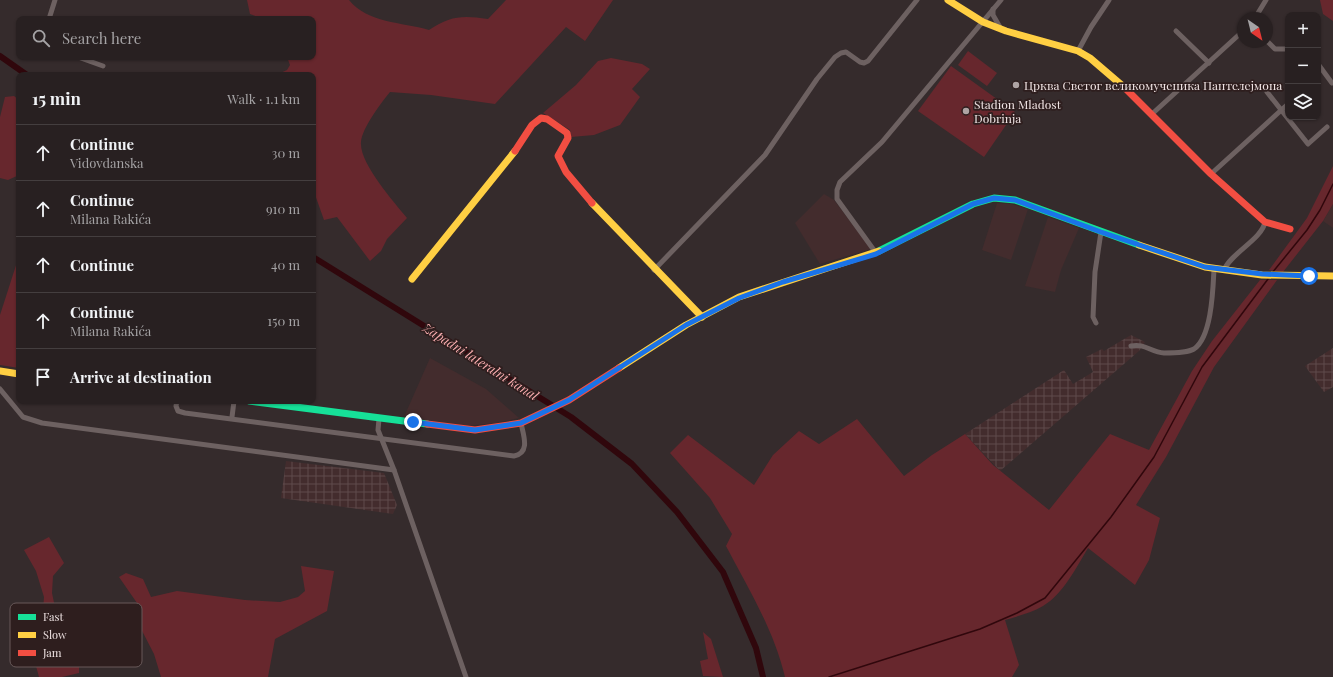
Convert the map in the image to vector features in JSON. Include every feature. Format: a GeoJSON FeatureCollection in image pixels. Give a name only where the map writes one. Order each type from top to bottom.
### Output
{"type":"FeatureCollection","features":[{"type":"Feature","properties":{"kind":"main road"},"geometry":{"type":"LineString","coordinates":[[948,0],[982,22],[1002,30],[1078,51],[1090,58],[1152,114],[1212,174],[1265,222],[1290,229]]}},
{"type":"Feature","properties":{"kind":"main road"},"geometry":{"type":"LineString","coordinates":[[412,279],[516,150],[532,125],[541,118],[567,132],[568,138],[558,156],[559,163],[584,195],[654,270],[702,317]]}},
{"type":"Feature","properties":{"kind":"main road"},"geometry":{"type":"LineString","coordinates":[[290,404],[378,419],[475,430],[521,423],[569,400],[702,317],[739,298],[756,291],[876,254],[973,204],[994,198],[1015,200],[1101,232],[1188,262],[1214,269],[1280,276],[1333,276]]}},
{"type":"Feature","properties":{"kind":"main road"},"geometry":{"type":"LineString","coordinates":[[0,371],[16,374]]}},
{"type":"Feature","properties":{"kind":"street"},"geometry":{"type":"LineString","coordinates":[[50,16],[55,0]]}},
{"type":"Feature","properties":{"kind":"street"},"geometry":{"type":"LineString","coordinates":[[654,270],[765,155],[817,79],[835,56],[846,52],[860,62],[864,63],[868,61],[918,0]]}},
{"type":"Feature","properties":{"kind":"street"},"geometry":{"type":"LineString","coordinates":[[876,254],[836,199],[840,182],[882,142],[1001,0]]}},
{"type":"Feature","properties":{"kind":"street"},"geometry":{"type":"LineString","coordinates":[[1078,51],[1091,27],[1109,0]]}},
{"type":"Feature","properties":{"kind":"street"},"geometry":{"type":"LineString","coordinates":[[1259,12],[1266,0]]}},
{"type":"Feature","properties":{"kind":"street"},"geometry":{"type":"LineString","coordinates":[[993,9],[993,15],[1002,30]]}},
{"type":"Feature","properties":{"kind":"street"},"geometry":{"type":"LineString","coordinates":[[1176,31],[1209,63]]}},
{"type":"Feature","properties":{"kind":"street"},"geometry":{"type":"LineString","coordinates":[[1152,114],[1237,37]]}},
{"type":"Feature","properties":{"kind":"street"},"geometry":{"type":"LineString","coordinates":[[1273,46],[1278,50],[1285,49]]}},
{"type":"Feature","properties":{"kind":"street"},"geometry":{"type":"LineString","coordinates":[[86,60],[103,66]]}},
{"type":"Feature","properties":{"kind":"street"},"geometry":{"type":"LineString","coordinates":[[1321,68],[1332,84]]}},
{"type":"Feature","properties":{"kind":"street"},"geometry":{"type":"LineString","coordinates":[[1267,92],[1308,144],[1327,127]]}},
{"type":"Feature","properties":{"kind":"street"},"geometry":{"type":"LineString","coordinates":[[1212,174],[1285,107]]}},
{"type":"Feature","properties":{"kind":"street"},"geometry":{"type":"LineString","coordinates":[[1224,270],[1230,260],[1262,230],[1265,222]]}},
{"type":"Feature","properties":{"kind":"street"},"geometry":{"type":"LineString","coordinates":[[1096,324],[1093,317],[1101,232]]}},
{"type":"Feature","properties":{"kind":"street"},"geometry":{"type":"LineString","coordinates":[[1131,346],[1142,345],[1164,353],[1186,351],[1195,348],[1201,341],[1208,320],[1214,269]]}},
{"type":"Feature","properties":{"kind":"street"},"geometry":{"type":"LineString","coordinates":[[0,389],[24,417],[42,423],[394,470]]}},
{"type":"Feature","properties":{"kind":"street"},"geometry":{"type":"LineString","coordinates":[[176,404],[178,411],[232,417],[382,439],[514,456],[522,452],[525,448],[521,423]]}},
{"type":"Feature","properties":{"kind":"street"},"geometry":{"type":"LineString","coordinates":[[232,417],[234,404]]}},
{"type":"Feature","properties":{"kind":"street"},"geometry":{"type":"LineString","coordinates":[[378,419],[378,430],[394,470],[466,677]]}},
{"type":"Feature","properties":{"kind":"shaded area"},"geometry":{"type":"Polygon","coordinates":[[[247,0],[349,0],[356,8],[375,17],[386,21],[429,30],[450,19],[471,17],[488,19],[506,0],[613,0],[585,41],[566,27],[495,104],[431,95],[390,92],[372,116],[362,136],[362,151],[378,182],[407,218],[387,239],[381,251],[370,261],[337,217],[324,220],[316,197],[316,72],[283,72],[287,70],[290,65],[288,60],[316,60],[316,16],[255,16],[250,14],[247,0]]]}},
{"type":"Feature","properties":{"kind":"shaded area"},"geometry":{"type":"Polygon","coordinates":[[[1320,0],[1333,0],[1333,21],[1323,14],[1320,0]]]}},
{"type":"Feature","properties":{"kind":"shaded area"},"geometry":{"type":"Polygon","coordinates":[[[968,51],[997,73],[987,86],[958,65],[968,51]]]}},
{"type":"Feature","properties":{"kind":"shaded area"},"geometry":{"type":"Polygon","coordinates":[[[611,58],[642,64],[650,69],[632,89],[640,97],[620,125],[594,135],[571,137],[570,130],[543,113],[576,85],[598,61],[611,58]]]}},
{"type":"Feature","properties":{"kind":"shaded area","name":"Stadion Mladost Dobrinja"},"geometry":{"type":"Polygon","coordinates":[[[951,66],[1015,112],[984,157],[918,111],[951,66]]]}},
{"type":"Feature","properties":{"kind":"shaded area"},"geometry":{"type":"Polygon","coordinates":[[[14,96],[16,98],[16,176],[8,180],[0,178],[0,117],[5,97],[14,96]]]}},
{"type":"Feature","properties":{"kind":"shaded area"},"geometry":{"type":"Polygon","coordinates":[[[1333,166],[1333,204],[1323,221],[1283,272],[1269,270],[1307,218],[1333,166]]]}},
{"type":"Feature","properties":{"kind":"shaded area"},"geometry":{"type":"Polygon","coordinates":[[[824,194],[834,200],[871,249],[820,264],[795,223],[824,194]]]}},
{"type":"Feature","properties":{"kind":"shaded area"},"geometry":{"type":"Polygon","coordinates":[[[997,203],[1011,204],[1028,209],[1011,260],[982,250],[997,203]]]}},
{"type":"Feature","properties":{"kind":"shaded area"},"geometry":{"type":"Polygon","coordinates":[[[1333,204],[1333,228],[1323,221],[1333,204]]]}},
{"type":"Feature","properties":{"kind":"shaded area"},"geometry":{"type":"Polygon","coordinates":[[[1048,217],[1079,228],[1061,270],[1055,292],[1025,286],[1048,217]]]}},
{"type":"Feature","properties":{"kind":"shaded area"},"geometry":{"type":"Polygon","coordinates":[[[16,265],[16,368],[0,365],[0,315],[16,265]]]}},
{"type":"Feature","properties":{"kind":"shaded area"},"geometry":{"type":"Polygon","coordinates":[[[1260,280],[1277,280],[1214,367],[1166,457],[1136,505],[1160,518],[1149,560],[1135,585],[1088,548],[1074,572],[1057,595],[1034,611],[1005,620],[1019,665],[1012,677],[785,677],[767,626],[726,546],[732,534],[710,498],[670,453],[688,435],[754,485],[773,455],[799,431],[819,444],[857,419],[904,476],[932,455],[965,434],[993,465],[1049,510],[1110,434],[1149,450],[1192,371],[1212,341],[1260,280]]]}},
{"type":"Feature","properties":{"kind":"shaded area"},"geometry":{"type":"Polygon","coordinates":[[[1131,335],[1145,342],[1139,351],[1000,471],[965,434],[1064,370],[1073,384],[1093,372],[1086,357],[1102,349],[1104,351],[1131,335]]]}},
{"type":"Feature","properties":{"kind":"shaded area"},"geometry":{"type":"Polygon","coordinates":[[[1333,348],[1333,387],[1324,392],[1305,366],[1333,348]]]}},
{"type":"Feature","properties":{"kind":"shaded area"},"geometry":{"type":"Polygon","coordinates":[[[430,358],[486,389],[519,418],[496,423],[467,426],[404,417],[430,358]]]}},
{"type":"Feature","properties":{"kind":"shaded area"},"geometry":{"type":"Polygon","coordinates":[[[286,461],[384,473],[397,505],[393,514],[281,498],[286,461]]]}},
{"type":"Feature","properties":{"kind":"shaded area"},"geometry":{"type":"Polygon","coordinates":[[[49,537],[64,563],[53,576],[52,593],[54,603],[44,603],[44,597],[36,571],[24,550],[49,537]]]}},
{"type":"Feature","properties":{"kind":"shaded area"},"geometry":{"type":"Polygon","coordinates":[[[301,566],[334,571],[327,611],[275,639],[268,677],[161,677],[154,654],[142,631],[142,603],[137,603],[119,577],[126,573],[143,579],[151,597],[177,591],[245,600],[280,602],[298,597],[305,591],[301,566]]]}},
{"type":"Feature","properties":{"kind":"shaded area"},"geometry":{"type":"Polygon","coordinates":[[[703,632],[711,639],[723,677],[703,676],[700,661],[708,659],[703,632]]]}},
{"type":"Feature","properties":{"kind":"shaded area"},"geometry":{"type":"Polygon","coordinates":[[[36,667],[79,667],[79,673],[62,677],[39,677],[36,667]]]}},
{"type":"Feature","properties":{"kind":"waterway","name":"Zapadni lateralni kanal"},"geometry":{"type":"LineString","coordinates":[[0,56],[23,72]]}},
{"type":"Feature","properties":{"kind":"waterway"},"geometry":{"type":"LineString","coordinates":[[1272,273],[1307,230],[1320,210],[1333,184]]}},
{"type":"Feature","properties":{"kind":"waterway","name":"Zapadni lateralni kanal"},"geometry":{"type":"LineString","coordinates":[[316,259],[571,417],[632,464],[677,512],[723,572],[756,648],[763,677]]}},
{"type":"Feature","properties":{"kind":"waterway"},"geometry":{"type":"LineString","coordinates":[[829,677],[980,629],[1017,613],[1045,598],[1111,517],[1154,457],[1202,367],[1268,279]]}},
{"type":"Feature","properties":{"kind":"traffic: fast"},"geometry":{"type":"LineString","coordinates":[[879,251],[973,204],[994,198],[1015,200],[1139,245]]}},
{"type":"Feature","properties":{"kind":"traffic: fast"},"geometry":{"type":"LineString","coordinates":[[272,404],[427,424]]}},
{"type":"Feature","properties":{"kind":"traffic: slow"},"geometry":{"type":"LineString","coordinates":[[948,0],[983,22],[1006,31],[1078,51],[1090,58],[1125,88]]}},
{"type":"Feature","properties":{"kind":"traffic: slow"},"geometry":{"type":"LineString","coordinates":[[412,279],[515,151]]}},
{"type":"Feature","properties":{"kind":"traffic: slow"},"geometry":{"type":"LineString","coordinates":[[592,203],[702,317]]}},
{"type":"Feature","properties":{"kind":"traffic: slow"},"geometry":{"type":"LineString","coordinates":[[1139,245],[1205,267],[1262,275],[1333,276]]}},
{"type":"Feature","properties":{"kind":"traffic: slow"},"geometry":{"type":"LineString","coordinates":[[619,368],[686,325],[739,297],[879,251]]}},
{"type":"Feature","properties":{"kind":"traffic: slow"},"geometry":{"type":"LineString","coordinates":[[0,371],[16,374]]}},
{"type":"Feature","properties":{"kind":"traffic: jam"},"geometry":{"type":"LineString","coordinates":[[1125,88],[1211,174],[1265,222],[1290,229]]}},
{"type":"Feature","properties":{"kind":"traffic: jam"},"geometry":{"type":"LineString","coordinates":[[515,151],[532,125],[541,118],[547,119],[567,133],[568,138],[558,156],[566,172],[592,203]]}},
{"type":"Feature","properties":{"kind":"traffic: jam"},"geometry":{"type":"LineString","coordinates":[[427,424],[475,430],[521,423],[569,400],[619,368]]}},
{"type":"Feature","properties":{"kind":"place","name":"Црква Светог великомученика Пантелејмона"},"geometry":{"type":"Point","coordinates":[1016,85]}},
{"type":"Feature","properties":{"kind":"place","name":"Stadion Mladost Dobrinja"},"geometry":{"type":"Point","coordinates":[966,111]}},
{"type":"Feature","properties":{"kind":"route"},"geometry":{"type":"LineString","coordinates":[[413,422],[475,430],[521,423],[569,400],[659,344],[686,325],[739,298],[783,282],[876,254],[973,204],[994,198],[1015,200],[1034,206],[1101,232],[1205,267],[1234,272],[1280,276],[1309,276]]}}]}
